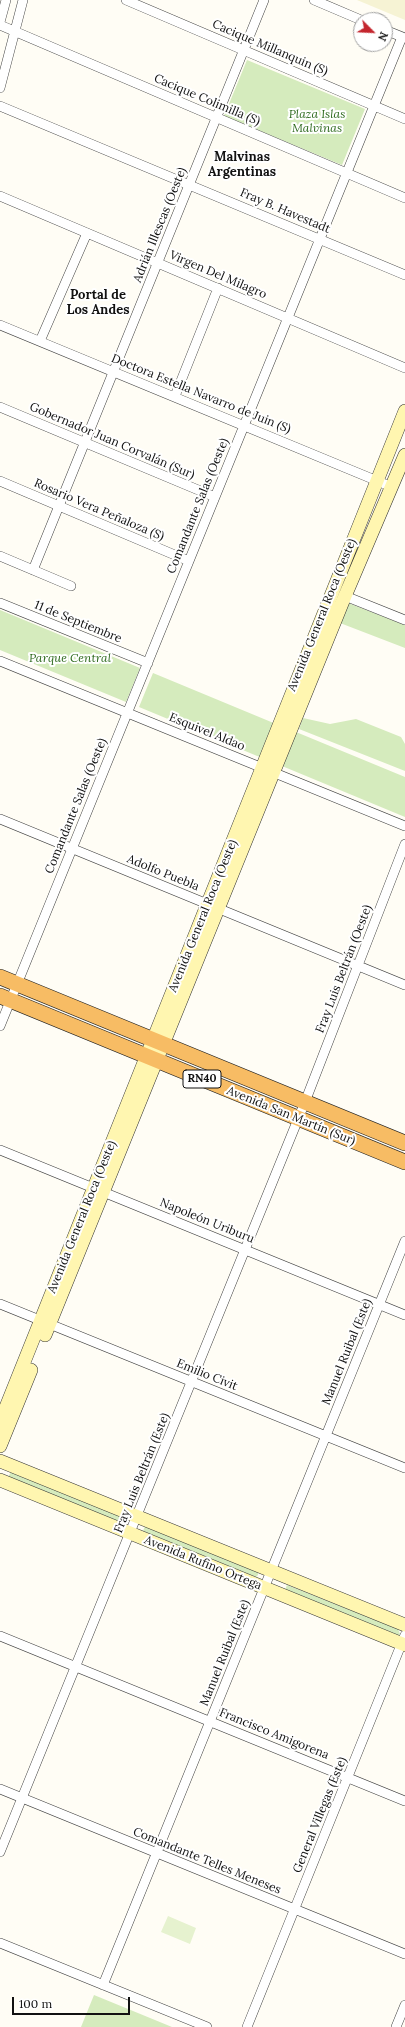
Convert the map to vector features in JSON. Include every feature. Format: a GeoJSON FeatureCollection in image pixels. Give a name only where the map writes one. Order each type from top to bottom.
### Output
{"type":"FeatureCollection","features":[{"type":"Feature","properties":{"kind":"highway","name":"Avenida San Martín (Sur)"},"geometry":{"type":"LineString","coordinates":[[0,977],[405,1143]]}},
{"type":"Feature","properties":{"kind":"highway","name":"Avenida San Martín (Sur)"},"geometry":{"type":"LineString","coordinates":[[5,998],[405,1162]]}},
{"type":"Feature","properties":{"kind":"main road","name":"Avenida General Roca (Oeste)"},"geometry":{"type":"LineString","coordinates":[[45,1322],[267,770],[376,481],[405,411]]}},
{"type":"Feature","properties":{"kind":"main road","name":"Avenida General Roca (Oeste)"},"geometry":{"type":"LineString","coordinates":[[267,770],[345,596],[405,455]]}},
{"type":"Feature","properties":{"kind":"main road"},"geometry":{"type":"LineString","coordinates":[[0,1422],[45,1322]]}},
{"type":"Feature","properties":{"kind":"main road"},"geometry":{"type":"LineString","coordinates":[[0,1446],[45,1322]]}},
{"type":"Feature","properties":{"kind":"main road","name":"Avenida Rufino Ortega"},"geometry":{"type":"LineString","coordinates":[[0,1460],[405,1625]]}},
{"type":"Feature","properties":{"kind":"main road","name":"Avenida Rufino Ortega"},"geometry":{"type":"LineString","coordinates":[[0,1480],[264,1588],[404,1641]]}},
{"type":"Feature","properties":{"kind":"street"},"geometry":{"type":"LineString","coordinates":[[0,23],[6,0]]}},
{"type":"Feature","properties":{"kind":"street"},"geometry":{"type":"LineString","coordinates":[[0,88],[23,0]]}},
{"type":"Feature","properties":{"kind":"street","name":"Cacique Millanquin (S)"},"geometry":{"type":"LineString","coordinates":[[126,0],[405,119]]}},
{"type":"Feature","properties":{"kind":"street","name":"Adrián Illescas (Oeste)"},"geometry":{"type":"LineString","coordinates":[[33,570],[264,0]]}},
{"type":"Feature","properties":{"kind":"street"},"geometry":{"type":"LineString","coordinates":[[314,0],[353,16]]}},
{"type":"Feature","properties":{"kind":"street","name":"Cacique Colimilla (S)"},"geometry":{"type":"LineString","coordinates":[[0,23],[15,31],[405,198]]}},
{"type":"Feature","properties":{"kind":"street"},"geometry":{"type":"LineString","coordinates":[[393,33],[404,38]]}},
{"type":"Feature","properties":{"kind":"street","name":"Comandante Salas (Oeste)"},"geometry":{"type":"LineString","coordinates":[[0,1026],[5,998],[17,984],[287,318],[374,106],[404,38]]}},
{"type":"Feature","properties":{"kind":"street","name":"Fray B. Havestadt"},"geometry":{"type":"LineString","coordinates":[[0,106],[405,275]]}},
{"type":"Feature","properties":{"kind":"street","name":"Virgen Del Milagro"},"geometry":{"type":"LineString","coordinates":[[0,196],[405,368]]}},
{"type":"Feature","properties":{"kind":"street"},"geometry":{"type":"LineString","coordinates":[[40,341],[87,233]]}},
{"type":"Feature","properties":{"kind":"street"},"geometry":{"type":"LineString","coordinates":[[175,396],[218,288]]}},
{"type":"Feature","properties":{"kind":"street","name":"Doctora Estella Navarro de Juin (S)"},"geometry":{"type":"LineString","coordinates":[[0,325],[175,396],[392,487]]}},
{"type":"Feature","properties":{"kind":"street","name":"Gobernador Juan Corvalán (Sur)"},"geometry":{"type":"LineString","coordinates":[[0,407],[215,496]]}},
{"type":"Feature","properties":{"kind":"street","name":"Rosario Vera Peñaloza (S)"},"geometry":{"type":"LineString","coordinates":[[0,481],[189,561]]}},
{"type":"Feature","properties":{"kind":"street"},"geometry":{"type":"LineString","coordinates":[[0,556],[71,586]]}},
{"type":"Feature","properties":{"kind":"street"},"geometry":{"type":"LineString","coordinates":[[345,596],[405,620]]}},
{"type":"Feature","properties":{"kind":"street","name":"11 de Septiembre"},"geometry":{"type":"LineString","coordinates":[[0,603],[148,663]]}},
{"type":"Feature","properties":{"kind":"street","name":"Esquivel Aldao"},"geometry":{"type":"LineString","coordinates":[[0,661],[405,826]]}},
{"type":"Feature","properties":{"kind":"street","name":"Adolfo Puebla"},"geometry":{"type":"LineString","coordinates":[[0,819],[405,985]]}},
{"type":"Feature","properties":{"kind":"street","name":"Fray Luis Beltrán (Oeste)"},"geometry":{"type":"LineString","coordinates":[[305,1102],[405,844]]}},
{"type":"Feature","properties":{"kind":"street","name":"Fray Luis Beltrán (Este)"},"geometry":{"type":"LineString","coordinates":[[0,1852],[305,1102]]}},
{"type":"Feature","properties":{"kind":"street","name":"Napoleón Uriburu"},"geometry":{"type":"LineString","coordinates":[[0,1150],[405,1315]]}},
{"type":"Feature","properties":{"kind":"street","name":"Manuel Ruibal (Este)"},"geometry":{"type":"LineString","coordinates":[[103,1985],[405,1241]]}},
{"type":"Feature","properties":{"kind":"street","name":"Emilio Civit"},"geometry":{"type":"LineString","coordinates":[[0,1304],[405,1468]]}},
{"type":"Feature","properties":{"kind":"street","name":"Francisco Amigorena"},"geometry":{"type":"LineString","coordinates":[[0,1636],[405,1801]]}},
{"type":"Feature","properties":{"kind":"street","name":"General Villegas (Este)"},"geometry":{"type":"LineString","coordinates":[[247,2027],[404,1641]]}},
{"type":"Feature","properties":{"kind":"street","name":"Comandante Telles Meneses"},"geometry":{"type":"LineString","coordinates":[[0,1789],[405,1954]]}},
{"type":"Feature","properties":{"kind":"street"},"geometry":{"type":"LineString","coordinates":[[0,1943],[207,2027]]}},
{"type":"Feature","properties":{"kind":"street"},"geometry":{"type":"LineString","coordinates":[[396,2027],[405,2005]]}},
{"type":"Feature","properties":{"kind":"shaded area"},"geometry":{"type":"Polygon","coordinates":[[[357,0],[405,0],[405,20],[393,15],[393,12],[386,12],[357,0]]]}},
{"type":"Feature","properties":{"kind":"green space","name":"Plaza Islas Malvinas"},"geometry":{"type":"Polygon","coordinates":[[[247,60],[365,109],[342,165],[224,116],[247,60]]]}},
{"type":"Feature","properties":{"kind":"green space"},"geometry":{"type":"Polygon","coordinates":[[[348,603],[405,625],[405,648],[340,623],[348,603]]]}},
{"type":"Feature","properties":{"kind":"green space","name":"Parque Central"},"geometry":{"type":"Polygon","coordinates":[[[0,610],[140,668],[126,702],[0,650],[0,610]]]}},
{"type":"Feature","properties":{"kind":"green space"},"geometry":{"type":"Polygon","coordinates":[[[153,673],[276,724],[262,758],[139,707],[153,673]]]}},
{"type":"Feature","properties":{"kind":"green space"},"geometry":{"type":"Polygon","coordinates":[[[303,718],[330,724],[356,719],[401,737],[405,744],[405,771],[299,729],[303,718]]]}},
{"type":"Feature","properties":{"kind":"green space"},"geometry":{"type":"Polygon","coordinates":[[[296,732],[405,777],[405,817],[282,766],[296,732]]]}},
{"type":"Feature","properties":{"kind":"green space"},"geometry":{"type":"Polygon","coordinates":[[[11,1472],[124,1518],[124,1521],[121,1523],[8,1477],[11,1472]]]}},
{"type":"Feature","properties":{"kind":"green space"},"geometry":{"type":"Polygon","coordinates":[[[145,1526],[258,1572],[258,1575],[256,1577],[143,1531],[145,1526]]]}},
{"type":"Feature","properties":{"kind":"green space"},"geometry":{"type":"Polygon","coordinates":[[[287,1585],[398,1629],[400,1634],[398,1636],[285,1590],[287,1585]]]}},
{"type":"Feature","properties":{"kind":"green space"},"geometry":{"type":"Polygon","coordinates":[[[168,1916],[196,1928],[190,1944],[161,1932],[168,1916]]]}},
{"type":"Feature","properties":{"kind":"green space"},"geometry":{"type":"Polygon","coordinates":[[[94,1995],[172,2027],[81,2027],[94,1995]]]}},
{"type":"Feature","properties":{"kind":"district","name":"Malvinas Argentinas"},"geometry":{"type":"Point","coordinates":[242,164]}},
{"type":"Feature","properties":{"kind":"district","name":"Portal de Los Andes"},"geometry":{"type":"Point","coordinates":[98,302]}}]}
